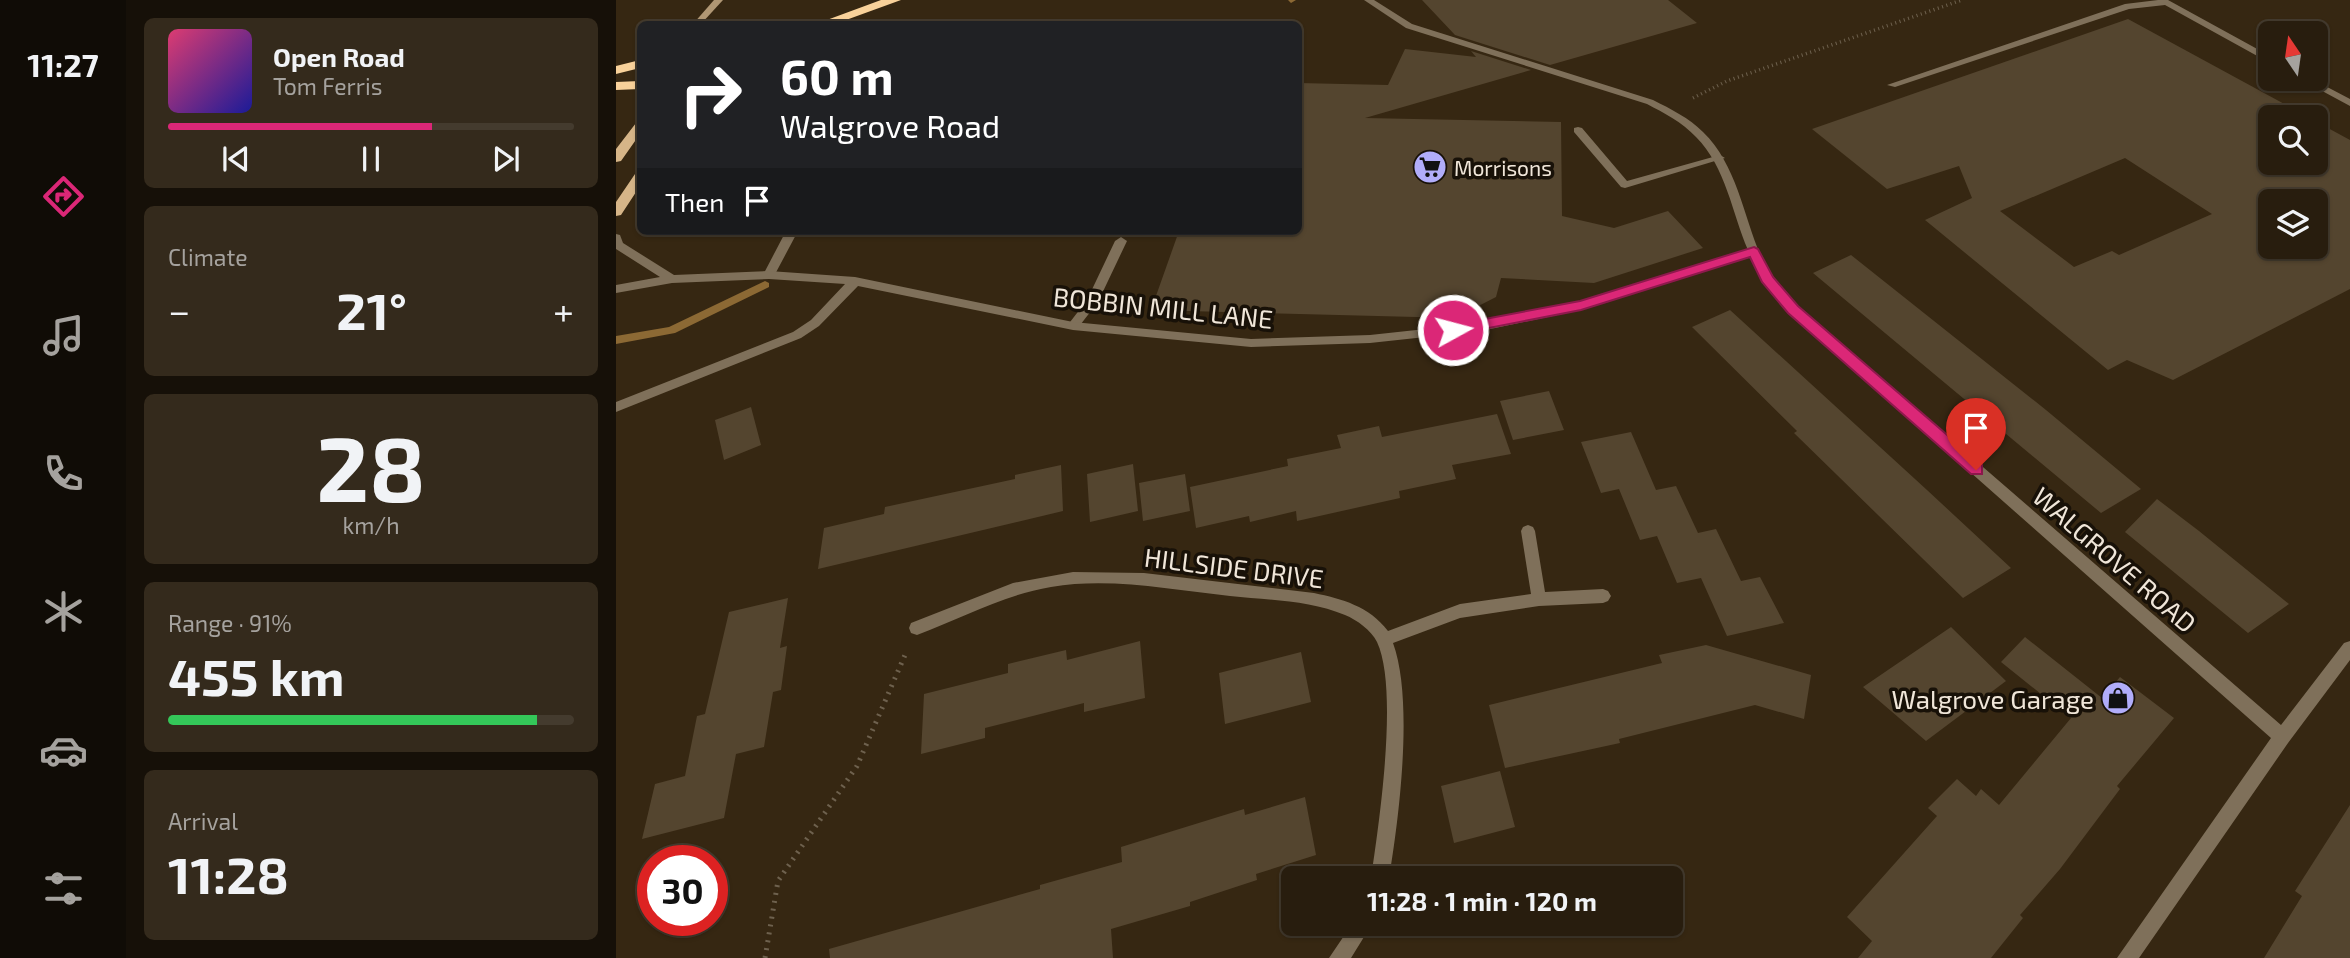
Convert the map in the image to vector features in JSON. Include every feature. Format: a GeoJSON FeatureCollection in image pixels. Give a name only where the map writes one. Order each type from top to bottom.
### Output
{"type":"FeatureCollection","features":[{"type":"Feature","properties":{"kind":"highway"},"geometry":{"type":"LineString","coordinates":[[834,21],[894,0]]}},
{"type":"Feature","properties":{"kind":"highway"},"geometry":{"type":"LineString","coordinates":[[616,70],[637,65]]}},
{"type":"Feature","properties":{"kind":"highway"},"geometry":{"type":"LineString","coordinates":[[616,86],[637,85]]}},
{"type":"Feature","properties":{"kind":"main road"},"geometry":{"type":"LineString","coordinates":[[616,158],[637,130]]}},
{"type":"Feature","properties":{"kind":"main road"},"geometry":{"type":"LineString","coordinates":[[616,212],[637,181]]}},
{"type":"Feature","properties":{"kind":"street"},"geometry":{"type":"LineString","coordinates":[[700,21],[719,0]]}},
{"type":"Feature","properties":{"kind":"street","name":"WALGROVE ROAD"},"geometry":{"type":"LineString","coordinates":[[1368,0],[1409,26],[1676,112],[1703,134],[1720,158],[1754,252],[1767,279],[1793,309],[2282,737]]}},
{"type":"Feature","properties":{"kind":"street"},"geometry":{"type":"LineString","coordinates":[[1892,85],[2128,6],[2162,2],[2258,54]]}},
{"type":"Feature","properties":{"kind":"street"},"geometry":{"type":"LineString","coordinates":[[2328,91],[2350,103]]}},
{"type":"Feature","properties":{"kind":"street"},"geometry":{"type":"LineString","coordinates":[[1578,130],[1625,185],[1720,158]]}},
{"type":"Feature","properties":{"kind":"street"},"geometry":{"type":"LineString","coordinates":[[769,275],[790,235]]}},
{"type":"Feature","properties":{"kind":"street"},"geometry":{"type":"LineString","coordinates":[[616,238],[618,245],[672,279]]}},
{"type":"Feature","properties":{"kind":"street"},"geometry":{"type":"LineString","coordinates":[[1073,326],[1092,302],[1121,241]]}},
{"type":"Feature","properties":{"kind":"street","name":"BOBBIN MILL LANE"},"geometry":{"type":"LineString","coordinates":[[616,289],[672,279],[769,275],[855,281],[1073,326],[1251,343],[1370,339],[1467,328],[1581,306],[1754,252]]}},
{"type":"Feature","properties":{"kind":"street"},"geometry":{"type":"LineString","coordinates":[[616,407],[797,335],[816,323],[855,281]]}},
{"type":"Feature","properties":{"kind":"street"},"geometry":{"type":"LineString","coordinates":[[1528,531],[1539,599]]}},
{"type":"Feature","properties":{"kind":"street","name":"HILLSIDE DRIVE"},"geometry":{"type":"LineString","coordinates":[[917,628],[996,593],[1072,578],[1148,581],[1281,595],[1346,608],[1369,620],[1384,639]]}},
{"type":"Feature","properties":{"kind":"street"},"geometry":{"type":"LineString","coordinates":[[1382,866],[1386,845],[1394,693],[1391,663],[1384,639],[1460,611],[1539,599],[1603,596]]}},
{"type":"Feature","properties":{"kind":"street"},"geometry":{"type":"LineString","coordinates":[[2127,958],[2282,737],[2350,648]]}},
{"type":"Feature","properties":{"kind":"street"},"geometry":{"type":"LineString","coordinates":[[1339,958],[1355,936]]}},
{"type":"Feature","properties":{"kind":"path"},"geometry":{"type":"LineString","coordinates":[[1676,112],[1702,90],[1962,0]]}},
{"type":"Feature","properties":{"kind":"path"},"geometry":{"type":"LineString","coordinates":[[765,958],[778,881],[857,766],[917,628]]}},
{"type":"Feature","properties":{"kind":"building"},"geometry":{"type":"Polygon","coordinates":[[[1422,0],[1668,0],[1697,23],[1550,65],[1455,35],[1422,0]]]}},
{"type":"Feature","properties":{"kind":"building"},"geometry":{"type":"Polygon","coordinates":[[[2128,19],[2286,105],[2258,105],[2258,175],[2328,175],[2328,128],[2350,140],[2350,289],[2173,380],[2127,360],[2108,370],[1925,220],[1972,198],[1959,166],[1887,189],[1812,129],[2128,19]],[[2125,158],[2000,211],[2074,267],[2112,251],[2119,255],[2212,214],[2125,158]]]}},
{"type":"Feature","properties":{"kind":"building","name":"Morrisons"},"geometry":{"type":"Polygon","coordinates":[[[1405,49],[1476,57],[1471,51],[1531,70],[1365,118],[1561,122],[1562,216],[1614,228],[1668,211],[1703,248],[1594,283],[1501,278],[1496,297],[1455,318],[1151,310],[1178,235],[1302,235],[1302,83],[1388,85],[1405,49]]]}},
{"type":"Feature","properties":{"kind":"building"},"geometry":{"type":"Polygon","coordinates":[[[1851,255],[2141,489],[2101,513],[1813,273],[1851,255]]]}},
{"type":"Feature","properties":{"kind":"building"},"geometry":{"type":"Polygon","coordinates":[[[1730,310],[2011,568],[1963,598],[1794,433],[1797,431],[1692,327],[1730,310]]]}},
{"type":"Feature","properties":{"kind":"building"},"geometry":{"type":"Polygon","coordinates":[[[1549,391],[1564,430],[1513,440],[1500,401],[1549,391]]]}},
{"type":"Feature","properties":{"kind":"building"},"geometry":{"type":"Polygon","coordinates":[[[751,407],[761,445],[724,460],[715,420],[751,407]]]}},
{"type":"Feature","properties":{"kind":"building"},"geometry":{"type":"Polygon","coordinates":[[[1497,414],[1511,454],[1452,465],[1456,479],[1399,491],[1400,498],[1297,521],[1296,511],[1250,522],[1249,516],[1196,528],[1190,487],[1288,466],[1287,459],[1341,448],[1337,435],[1379,426],[1382,437],[1497,414]]]}},
{"type":"Feature","properties":{"kind":"building"},"geometry":{"type":"Polygon","coordinates":[[[1631,432],[1656,490],[1676,486],[1698,533],[1716,529],[1741,581],[1760,577],[1784,623],[1727,636],[1701,578],[1677,583],[1657,536],[1640,540],[1619,489],[1601,493],[1581,442],[1631,432]]]}},
{"type":"Feature","properties":{"kind":"building"},"geometry":{"type":"Polygon","coordinates":[[[1133,464],[1138,511],[1090,522],[1087,474],[1133,464]]]}},
{"type":"Feature","properties":{"kind":"building"},"geometry":{"type":"Polygon","coordinates":[[[1061,465],[1063,511],[818,569],[824,528],[884,514],[885,507],[1015,479],[1015,475],[1061,465]]]}},
{"type":"Feature","properties":{"kind":"building"},"geometry":{"type":"Polygon","coordinates":[[[1185,474],[1190,511],[1143,521],[1139,483],[1185,474]]]}},
{"type":"Feature","properties":{"kind":"building"},"geometry":{"type":"Polygon","coordinates":[[[2157,499],[2289,604],[2248,633],[2125,532],[2157,499]]]}},
{"type":"Feature","properties":{"kind":"building"},"geometry":{"type":"Polygon","coordinates":[[[788,598],[780,648],[787,646],[781,690],[773,692],[764,747],[736,754],[724,818],[642,839],[655,784],[685,776],[697,716],[705,714],[729,612],[788,598]]]}},
{"type":"Feature","properties":{"kind":"building"},"geometry":{"type":"Polygon","coordinates":[[[1951,627],[2006,681],[1926,741],[1863,687],[1951,627]]]}},
{"type":"Feature","properties":{"kind":"building"},"geometry":{"type":"Polygon","coordinates":[[[2025,637],[2102,698],[2120,677],[2174,718],[2117,786],[2120,789],[2060,869],[2020,915],[2023,918],[1991,958],[1858,958],[1872,941],[1847,917],[1937,816],[1928,808],[1957,779],[1976,796],[1981,789],[1999,805],[2071,718],[2001,662],[2025,637]]]}},
{"type":"Feature","properties":{"kind":"building"},"geometry":{"type":"Polygon","coordinates":[[[1140,641],[1145,698],[1084,712],[1084,703],[985,728],[985,738],[921,754],[924,694],[1008,673],[1008,664],[1066,650],[1067,660],[1140,641]]]}},
{"type":"Feature","properties":{"kind":"building"},"geometry":{"type":"Polygon","coordinates":[[[1706,645],[1811,675],[1804,719],[1755,705],[1619,739],[1620,743],[1505,768],[1489,705],[1662,663],[1659,655],[1706,645]]]}},
{"type":"Feature","properties":{"kind":"building"},"geometry":{"type":"Polygon","coordinates":[[[1301,652],[1311,702],[1225,724],[1219,673],[1301,652]]]}},
{"type":"Feature","properties":{"kind":"building"},"geometry":{"type":"Polygon","coordinates":[[[1500,771],[1515,827],[1454,843],[1441,786],[1500,771]]]}},
{"type":"Feature","properties":{"kind":"building"},"geometry":{"type":"Polygon","coordinates":[[[1305,797],[1316,855],[1256,874],[1257,880],[1190,902],[1190,906],[1111,929],[1113,958],[830,958],[829,949],[1040,889],[1040,885],[1122,862],[1121,847],[1244,809],[1245,815],[1305,797]]]}},
{"type":"Feature","properties":{"kind":"building"},"geometry":{"type":"Polygon","coordinates":[[[2350,805],[2350,958],[2264,958],[2302,896],[2295,891],[2350,805]]]}},
{"type":"Feature","properties":{"kind":"waterway"},"geometry":{"type":"LineString","coordinates":[[616,340],[671,330],[765,285]]}},
{"type":"Feature","properties":{"kind":"place","name":"Morrisons"},"geometry":{"type":"Point","coordinates":[1430,167]}},
{"type":"Feature","properties":{"kind":"place","name":"Walgrove Garage"},"geometry":{"type":"Point","coordinates":[2118,698]}},
{"type":"Feature","properties":{"kind":"route"},"geometry":{"type":"LineString","coordinates":[[1453,330],[1481,327],[1581,306],[1754,252],[1767,279],[1793,309],[1976,470]]}}]}
